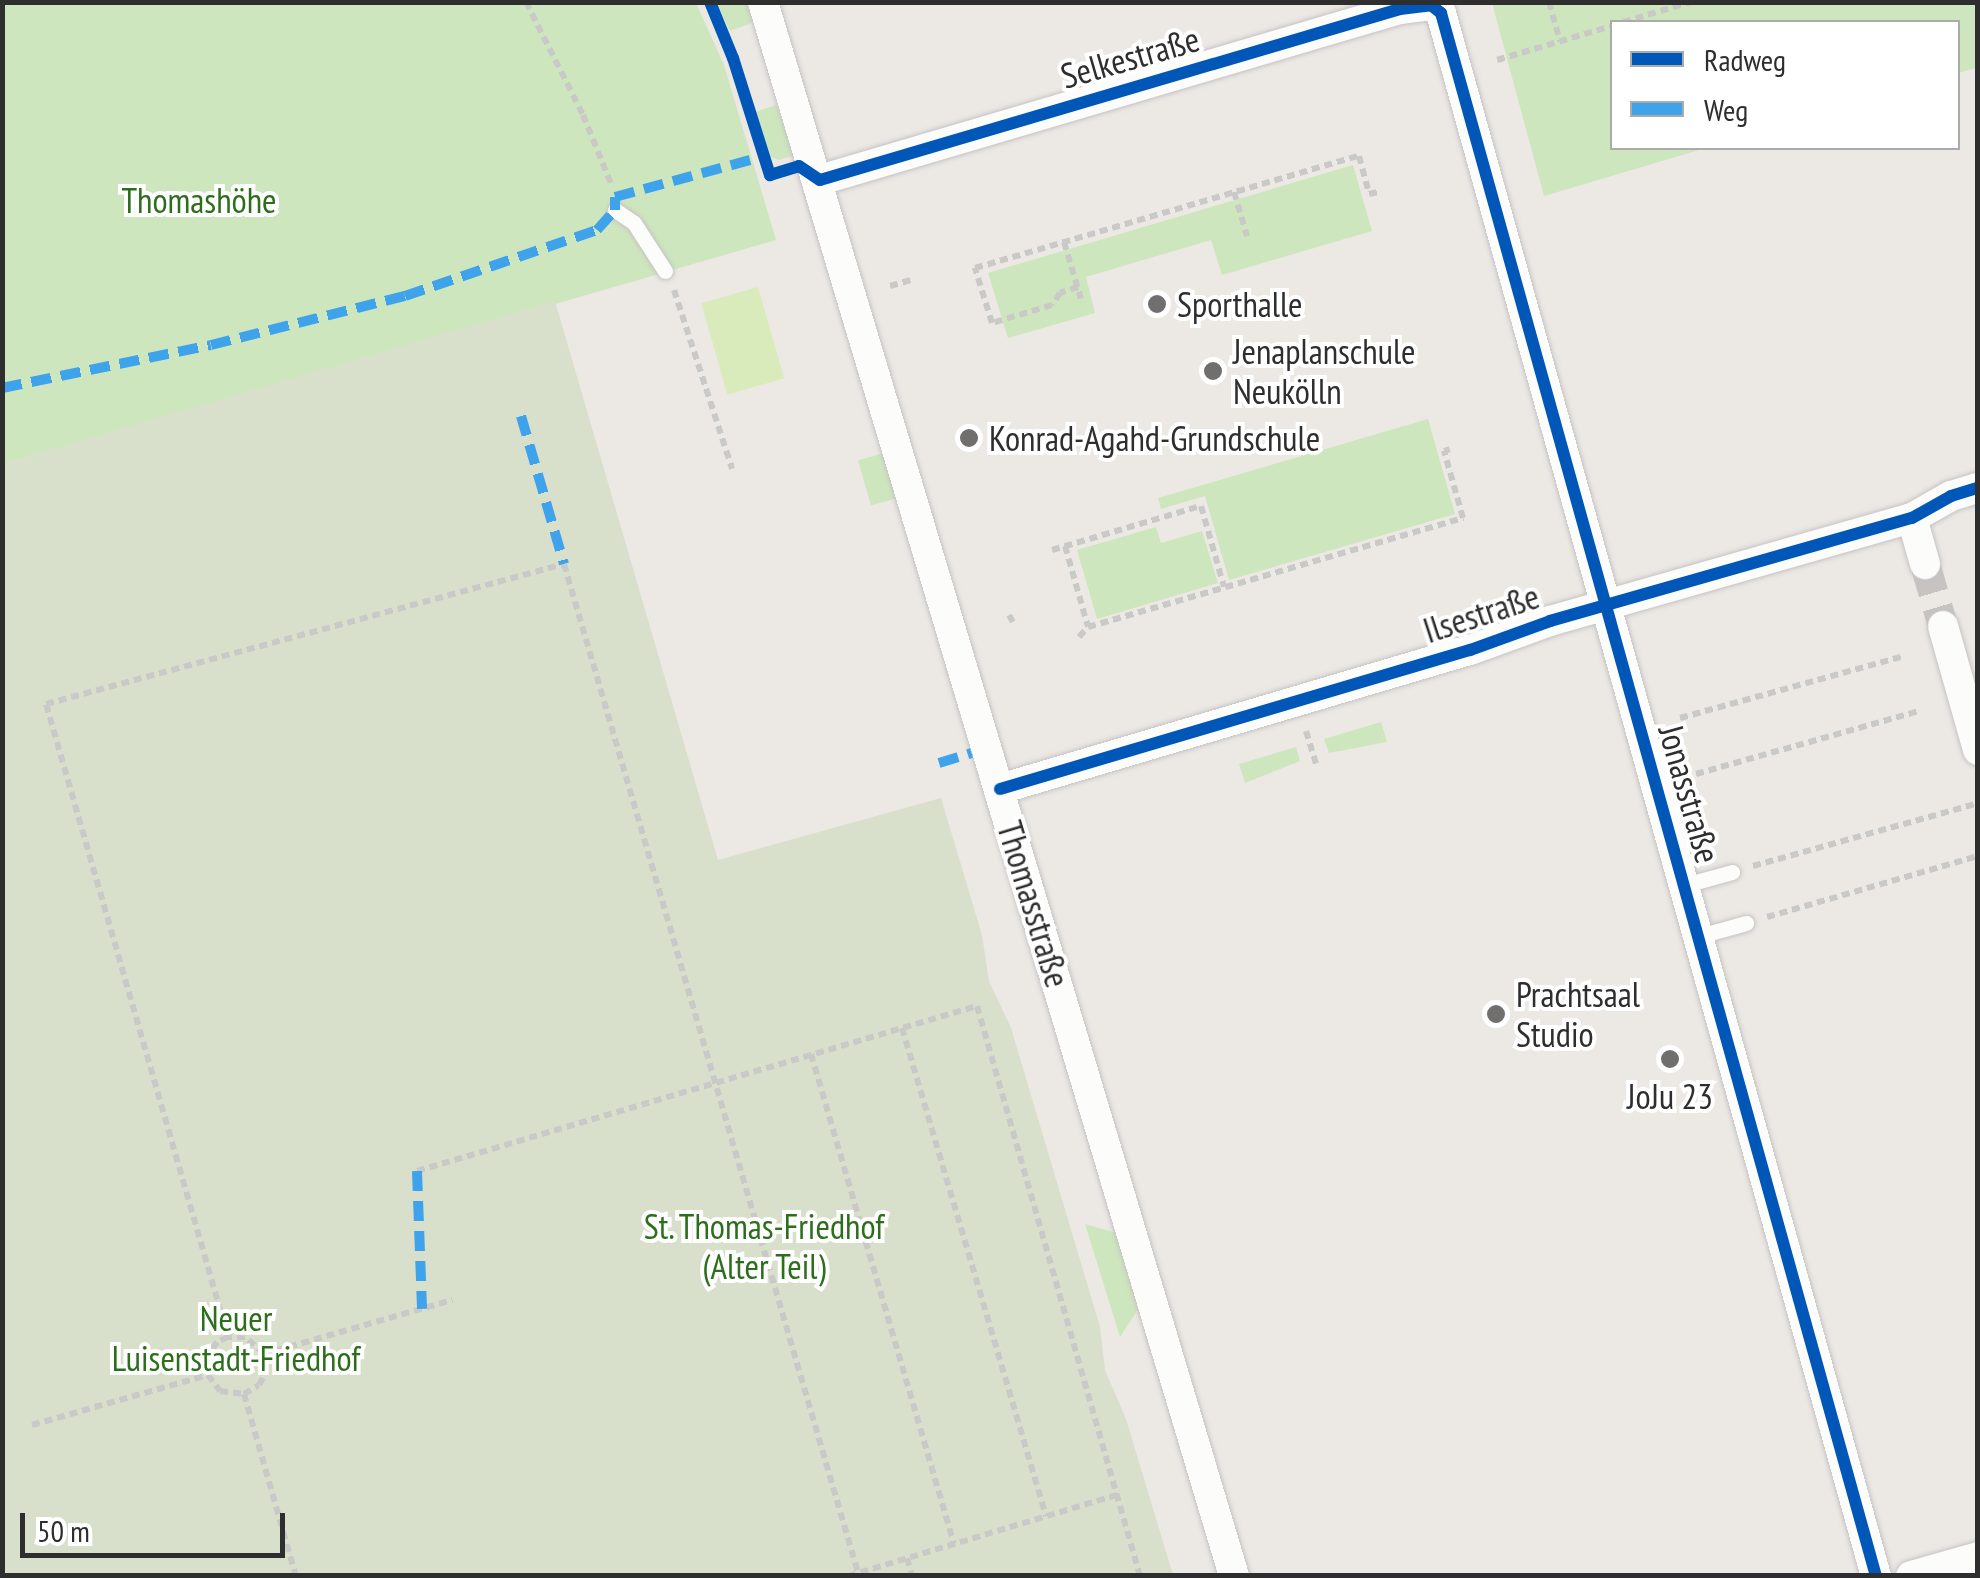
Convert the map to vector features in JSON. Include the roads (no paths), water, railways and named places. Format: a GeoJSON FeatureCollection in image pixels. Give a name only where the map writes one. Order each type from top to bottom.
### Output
{"type":"FeatureCollection","features":[{"type":"Feature","properties":{"kind":"street","name":"Thomasstraße"},"geometry":{"type":"LineString","coordinates":[[763,2],[820,180],[1234,1576]]}},
{"type":"Feature","properties":{"kind":"street","name":"Selkestraße"},"geometry":{"type":"LineString","coordinates":[[820,180],[1400,8],[1430,5],[1441,13],[1446,29]]}},
{"type":"Feature","properties":{"kind":"street","name":"Jonasstraße"},"geometry":{"type":"LineString","coordinates":[[1446,29],[1876,1576]]}},
{"type":"Feature","properties":{"kind":"street","name":"Ilsestraße"},"geometry":{"type":"LineString","coordinates":[[1000,789],[1470,650],[1606,605],[1912,518],[1950,496],[1978,488]]}},
{"type":"Feature","properties":{"kind":"street"},"geometry":{"type":"LineString","coordinates":[[1912,518],[1925,564]]}},
{"type":"Feature","properties":{"kind":"street"},"geometry":{"type":"LineString","coordinates":[[1942,626],[1978,750]]}},
{"type":"Feature","properties":{"kind":"street"},"geometry":{"type":"LineString","coordinates":[[1911,1576],[1978,1557]]}},
{"type":"Feature","properties":{"kind":"lane"},"geometry":{"type":"LineString","coordinates":[[615,203],[634,223],[665,271]]}},
{"type":"Feature","properties":{"kind":"lane"},"geometry":{"type":"LineString","coordinates":[[1685,885],[1732,872]]}},
{"type":"Feature","properties":{"kind":"lane"},"geometry":{"type":"LineString","coordinates":[[1699,936],[1746,922]]}},
{"type":"Feature","properties":{"kind":"tunnel"},"geometry":{"type":"LineString","coordinates":[[1925,564],[1943,626]]}},
{"type":"Feature","properties":{"kind":"place","name":"Sporthalle"},"geometry":{"type":"Point","coordinates":[1157,304]}},
{"type":"Feature","properties":{"kind":"place","name":"Jenaplanschule Neukölln"},"geometry":{"type":"Point","coordinates":[1213,371]}},
{"type":"Feature","properties":{"kind":"place","name":"Konrad-Agahd-Grundschule"},"geometry":{"type":"Point","coordinates":[969,438]}},
{"type":"Feature","properties":{"kind":"place","name":"Prachtsaal Studio"},"geometry":{"type":"Point","coordinates":[1496,1014]}},
{"type":"Feature","properties":{"kind":"place","name":"JoJu 23"},"geometry":{"type":"Point","coordinates":[1670,1059]}},
{"type":"Feature","properties":{"kind":"park label","name":"Thomashöhe"},"geometry":{"type":"Point","coordinates":[199,200]}},
{"type":"Feature","properties":{"kind":"park label","name":"St. Thomas-Friedhof (Alter Teil)"},"geometry":{"type":"Point","coordinates":[764,1246]}},
{"type":"Feature","properties":{"kind":"park label","name":"Neuer Luisenstadt-Friedhof"},"geometry":{"type":"Point","coordinates":[236,1338]}}]}
